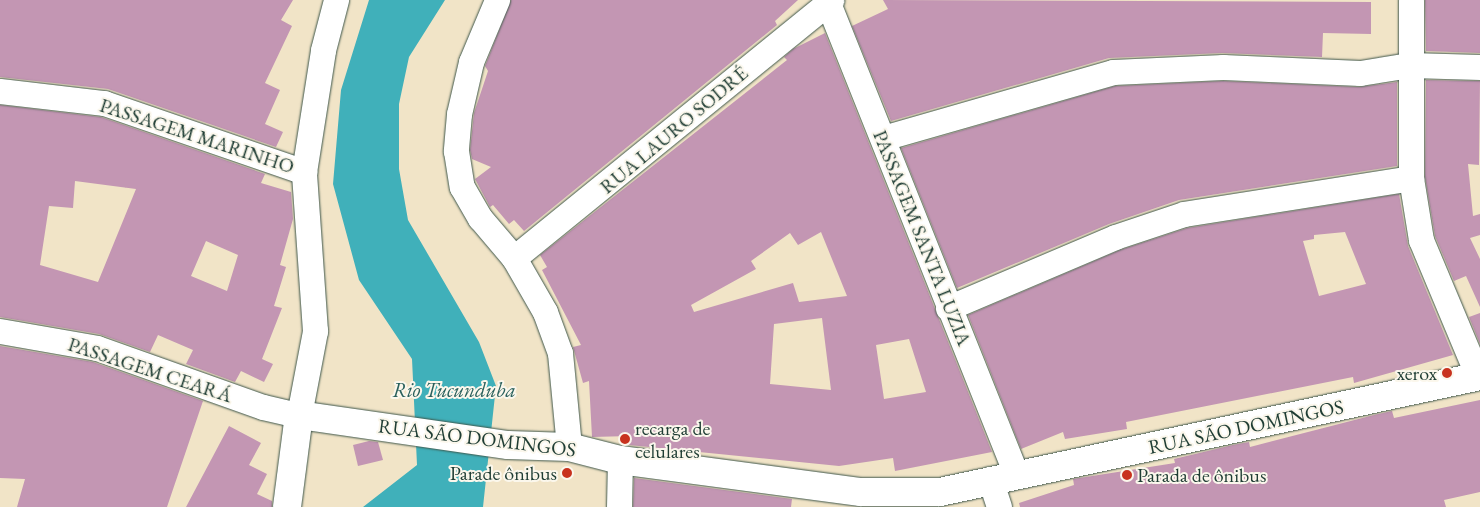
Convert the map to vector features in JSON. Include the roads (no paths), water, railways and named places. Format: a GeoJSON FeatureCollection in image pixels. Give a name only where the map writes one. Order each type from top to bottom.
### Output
{"type":"FeatureCollection","features":[{"type":"Feature","properties":{"kind":"street"},"geometry":{"type":"LineString","coordinates":[[287,507],[299,415],[315,331],[304,172],[323,50],[336,0]]}},
{"type":"Feature","properties":{"kind":"street"},"geometry":{"type":"LineString","coordinates":[[497,0],[472,62],[459,114],[456,151],[462,188],[480,218],[514,258],[545,312],[560,353],[569,447]]}},
{"type":"Feature","properties":{"kind":"street"},"geometry":{"type":"LineString","coordinates":[[1411,0],[1411,178],[1421,240],[1479,376]]}},
{"type":"Feature","properties":{"kind":"street","name":"RUA LAURO SODRÉ"},"geometry":{"type":"LineString","coordinates":[[514,258],[830,1]]}},
{"type":"Feature","properties":{"kind":"street","name":"PASSAGEM SANTA LUZIA"},"geometry":{"type":"LineString","coordinates":[[830,1],[948,308],[1016,474]]}},
{"type":"Feature","properties":{"kind":"street"},"geometry":{"type":"LineString","coordinates":[[883,138],[1113,72],[1223,67],[1360,73],[1410,65],[1480,67]]}},
{"type":"Feature","properties":{"kind":"street","name":"PASSAGEM MARINHO"},"geometry":{"type":"LineString","coordinates":[[0,91],[104,103],[304,172]]}},
{"type":"Feature","properties":{"kind":"street"},"geometry":{"type":"LineString","coordinates":[[948,308],[1114,237],[1184,214],[1411,178]]}},
{"type":"Feature","properties":{"kind":"street","name":"PASSAGEM CEARÁ"},"geometry":{"type":"LineString","coordinates":[[0,331],[97,348],[263,407],[299,415]]}},
{"type":"Feature","properties":{"kind":"street","name":"RUA SÃO DOMINGOS"},"geometry":{"type":"LineString","coordinates":[[299,415],[386,429],[508,444],[569,447],[620,460],[861,492],[940,492],[990,479],[1479,376]]}},
{"type":"Feature","properties":{"kind":"street"},"geometry":{"type":"LineString","coordinates":[[619,507],[620,460]]}},
{"type":"Feature","properties":{"kind":"street"},"geometry":{"type":"LineString","coordinates":[[990,479],[999,507]]}},
{"type":"Feature","properties":{"kind":"water","name":"Rio Tucunduba"},"geometry":{"type":"Polygon","coordinates":[[[369,0],[445,0],[409,57],[399,104],[399,169],[408,220],[479,342],[496,386],[483,507],[363,507],[417,465],[412,359],[359,280],[333,184],[341,90],[369,0]]]}},
{"type":"Feature","properties":{"kind":"place","name":"xerox"},"geometry":{"type":"Point","coordinates":[1447,373]}},
{"type":"Feature","properties":{"kind":"place","name":"recarga de celulares"},"geometry":{"type":"Point","coordinates":[625,439]}},
{"type":"Feature","properties":{"kind":"place","name":"Parade ônibus"},"geometry":{"type":"Point","coordinates":[567,473]}},
{"type":"Feature","properties":{"kind":"place","name":"Parada de ônibus"},"geometry":{"type":"Point","coordinates":[1127,475]}}]}
